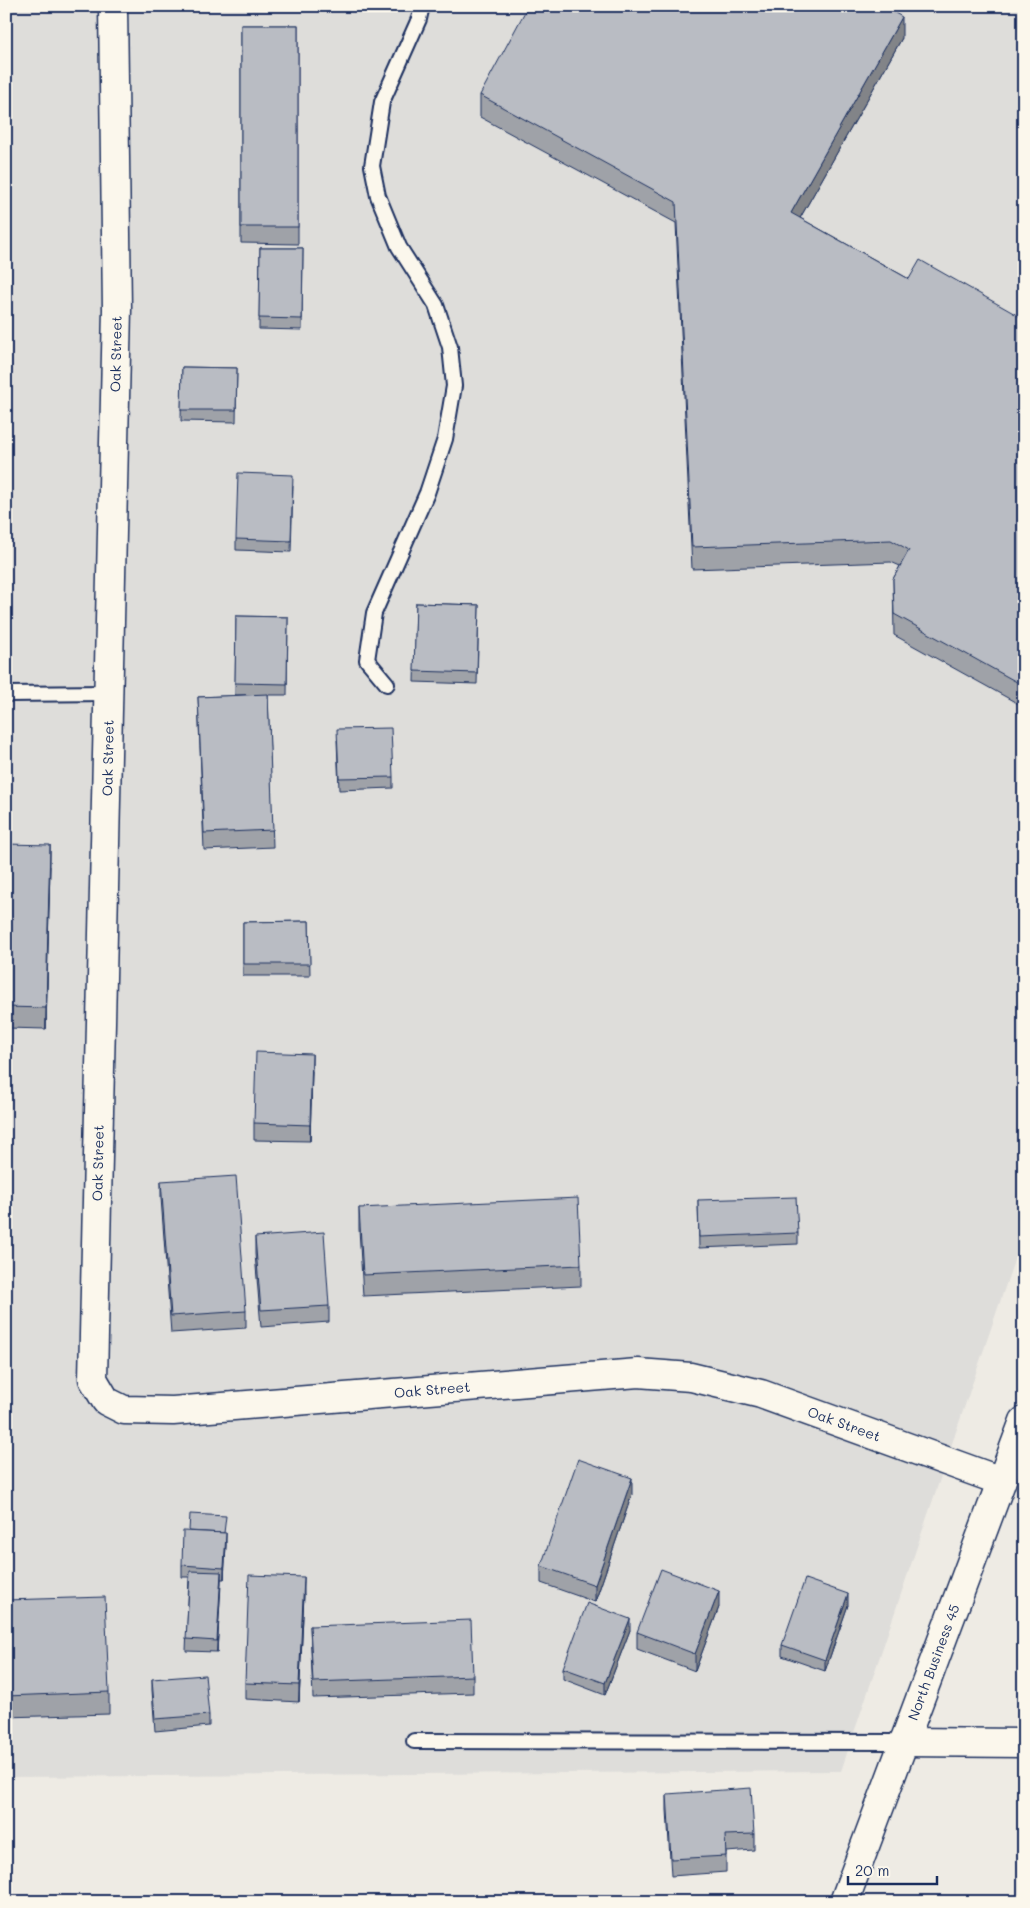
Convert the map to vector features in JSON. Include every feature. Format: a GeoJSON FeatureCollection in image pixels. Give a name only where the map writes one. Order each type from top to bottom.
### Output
{"type":"FeatureCollection","features":[{"type":"Feature","properties":{"kind":"street","name":"Oak Street"},"geometry":{"type":"LineString","coordinates":[[113,6],[117,309],[93,1379],[106,1400],[124,1410],[173,1411],[638,1373],[691,1377],[761,1394],[1001,1481]]}},
{"type":"Feature","properties":{"kind":"street","name":"North Business 45"},"geometry":{"type":"LineString","coordinates":[[844,1902],[1024,1421]]}},
{"type":"Feature","properties":{"kind":"street"},"geometry":{"type":"LineString","coordinates":[[903,1742],[1024,1743]]}},
{"type":"Feature","properties":{"kind":"lane"},"geometry":{"type":"LineString","coordinates":[[386,684],[367,660],[374,613],[427,493],[445,440],[454,386],[450,347],[436,306],[400,247],[378,196],[372,166],[382,102],[419,19],[422,6]]}},
{"type":"Feature","properties":{"kind":"lane"},"geometry":{"type":"LineString","coordinates":[[6,694],[109,693]]}},
{"type":"Feature","properties":{"kind":"lane"},"geometry":{"type":"LineString","coordinates":[[414,1741],[903,1742]]}},
{"type":"Feature","properties":{"kind":"shaded area"},"geometry":{"type":"Polygon","coordinates":[[[6,6],[1024,6],[1024,1231],[841,1771],[6,1777],[6,6]]]}},
{"type":"Feature","properties":{"kind":"building"},"geometry":{"type":"Polygon","coordinates":[[[528,6],[883,6],[902,17],[791,213],[909,279],[920,260],[1024,319],[1024,686],[894,614],[893,579],[909,550],[891,540],[692,547],[676,202],[480,95],[528,6]]]}},
{"type":"Feature","properties":{"kind":"building"},"geometry":{"type":"Polygon","coordinates":[[[241,25],[298,25],[298,227],[241,227],[241,25]]]}},
{"type":"Feature","properties":{"kind":"building"},"geometry":{"type":"Polygon","coordinates":[[[260,248],[303,248],[302,319],[259,318],[260,248]]]}},
{"type":"Feature","properties":{"kind":"building"},"geometry":{"type":"Polygon","coordinates":[[[182,367],[237,368],[236,410],[181,410],[182,367]]]}},
{"type":"Feature","properties":{"kind":"building"},"geometry":{"type":"Polygon","coordinates":[[[238,473],[293,475],[291,541],[236,539],[238,473]]]}},
{"type":"Feature","properties":{"kind":"building"},"geometry":{"type":"Polygon","coordinates":[[[416,603],[479,605],[477,673],[414,671],[416,603]]]}},
{"type":"Feature","properties":{"kind":"building"},"geometry":{"type":"Polygon","coordinates":[[[236,616],[288,617],[287,684],[235,683],[236,616]]]}},
{"type":"Feature","properties":{"kind":"building"},"geometry":{"type":"Polygon","coordinates":[[[268,694],[273,830],[204,833],[198,697],[268,694]]]}},
{"type":"Feature","properties":{"kind":"building"},"geometry":{"type":"Polygon","coordinates":[[[391,728],[393,777],[339,778],[337,729],[391,728]]]}},
{"type":"Feature","properties":{"kind":"building"},"geometry":{"type":"Polygon","coordinates":[[[6,844],[50,845],[46,1008],[6,1007],[6,844]]]}},
{"type":"Feature","properties":{"kind":"building"},"geometry":{"type":"Polygon","coordinates":[[[309,921],[310,964],[243,964],[243,922],[309,921]]]}},
{"type":"Feature","properties":{"kind":"building"},"geometry":{"type":"Polygon","coordinates":[[[256,1052],[312,1054],[310,1125],[254,1123],[256,1052]]]}},
{"type":"Feature","properties":{"kind":"building"},"geometry":{"type":"Polygon","coordinates":[[[236,1176],[246,1311],[171,1316],[161,1181],[236,1176]]]}},
{"type":"Feature","properties":{"kind":"building"},"geometry":{"type":"Polygon","coordinates":[[[796,1197],[798,1233],[699,1237],[698,1200],[796,1197]]]}},
{"type":"Feature","properties":{"kind":"building"},"geometry":{"type":"Polygon","coordinates":[[[578,1198],[581,1265],[363,1275],[359,1208],[578,1198]]]}},
{"type":"Feature","properties":{"kind":"building"},"geometry":{"type":"Polygon","coordinates":[[[324,1232],[329,1306],[261,1310],[255,1237],[324,1232]]]}},
{"type":"Feature","properties":{"kind":"building"},"geometry":{"type":"Polygon","coordinates":[[[578,1459],[632,1478],[595,1585],[541,1566],[578,1459]]]}},
{"type":"Feature","properties":{"kind":"building"},"geometry":{"type":"Polygon","coordinates":[[[190,1514],[226,1516],[224,1533],[189,1531],[190,1514]]]}},
{"type":"Feature","properties":{"kind":"building"},"geometry":{"type":"Polygon","coordinates":[[[183,1531],[226,1533],[224,1568],[182,1565],[183,1531]]]}},
{"type":"Feature","properties":{"kind":"building"},"geometry":{"type":"Polygon","coordinates":[[[661,1569],[719,1591],[695,1654],[637,1632],[661,1569]]]}},
{"type":"Feature","properties":{"kind":"building"},"geometry":{"type":"Polygon","coordinates":[[[190,1571],[221,1572],[217,1641],[186,1639],[190,1571]]]}},
{"type":"Feature","properties":{"kind":"building"},"geometry":{"type":"Polygon","coordinates":[[[249,1575],[304,1577],[299,1685],[245,1683],[249,1575]]]}},
{"type":"Feature","properties":{"kind":"building"},"geometry":{"type":"Polygon","coordinates":[[[805,1579],[848,1594],[825,1660],[782,1645],[805,1579]]]}},
{"type":"Feature","properties":{"kind":"building"},"geometry":{"type":"Polygon","coordinates":[[[105,1597],[109,1692],[6,1696],[6,1600],[105,1597]]]}},
{"type":"Feature","properties":{"kind":"building"},"geometry":{"type":"Polygon","coordinates":[[[587,1603],[630,1619],[605,1683],[563,1668],[587,1603]]]}},
{"type":"Feature","properties":{"kind":"building"},"geometry":{"type":"Polygon","coordinates":[[[471,1620],[473,1676],[313,1682],[310,1626],[471,1620]]]}},
{"type":"Feature","properties":{"kind":"building"},"geometry":{"type":"Polygon","coordinates":[[[205,1675],[209,1715],[155,1719],[152,1679],[205,1675]]]}},
{"type":"Feature","properties":{"kind":"building"},"geometry":{"type":"Polygon","coordinates":[[[751,1788],[754,1834],[725,1835],[726,1856],[671,1859],[667,1794],[751,1788]]]}}]}
